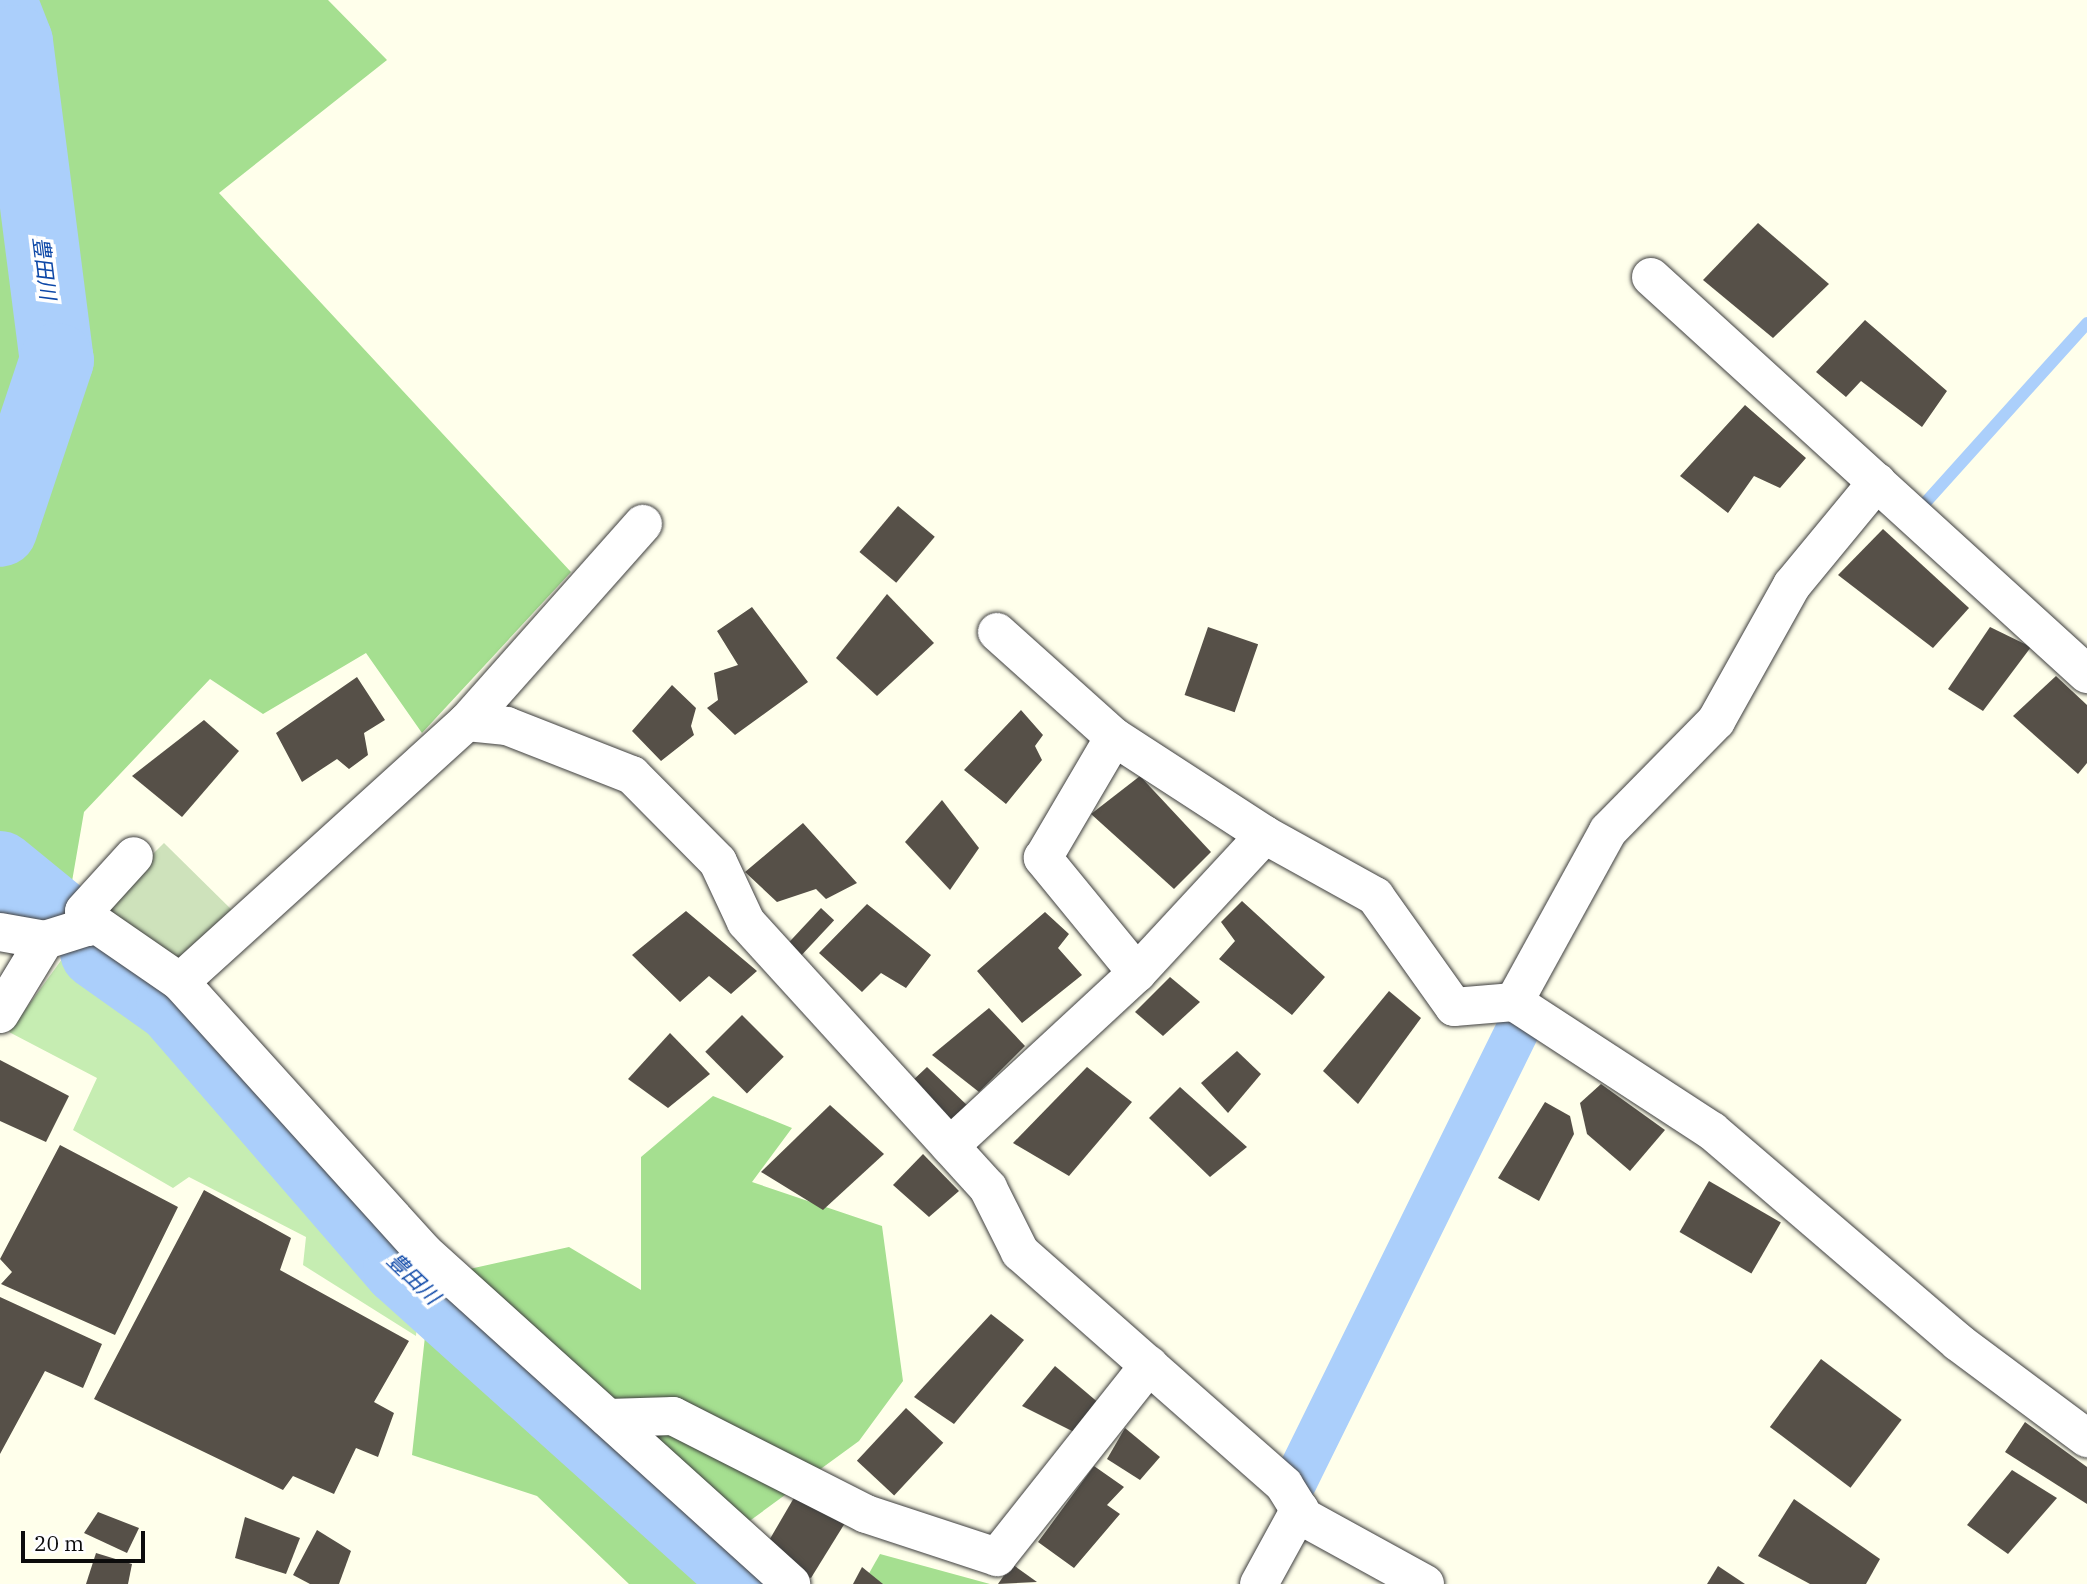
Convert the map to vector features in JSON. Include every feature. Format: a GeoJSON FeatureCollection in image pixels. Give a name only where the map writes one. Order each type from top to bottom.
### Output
{"type":"FeatureCollection","features":[{"type":"Feature","properties":{"kind":"street"},"geometry":{"type":"LineString","coordinates":[[1651,277],[2087,674]]}},
{"type":"Feature","properties":{"kind":"street"},"geometry":{"type":"LineString","coordinates":[[1514,1002],[1608,831],[1716,721],[1792,585],[1877,482]]}},
{"type":"Feature","properties":{"kind":"street"},"geometry":{"type":"LineString","coordinates":[[180,982],[467,722],[643,524]]}},
{"type":"Feature","properties":{"kind":"street"},"geometry":{"type":"LineString","coordinates":[[997,632],[1114,737],[1265,835],[1375,896],[1454,1007],[1514,1002],[1712,1131],[1958,1342],[2087,1438]]}},
{"type":"Feature","properties":{"kind":"street"},"geometry":{"type":"LineString","coordinates":[[467,722],[507,726],[632,775],[718,862],[746,922],[988,1188],[1020,1252],[1284,1485],[1305,1518],[1425,1584]]}},
{"type":"Feature","properties":{"kind":"street"},"geometry":{"type":"LineString","coordinates":[[1114,737],[1043,858],[1138,973]]}},
{"type":"Feature","properties":{"kind":"street"},"geometry":{"type":"LineString","coordinates":[[950,1146],[1138,973],[1265,835]]}},
{"type":"Feature","properties":{"kind":"street"},"geometry":{"type":"LineString","coordinates":[[88,927],[84,911],[134,856]]}},
{"type":"Feature","properties":{"kind":"street"},"geometry":{"type":"LineString","coordinates":[[0,932],[45,940],[96,925],[180,982],[425,1252],[791,1584]]}},
{"type":"Feature","properties":{"kind":"street"},"geometry":{"type":"LineString","coordinates":[[0,1014],[45,940]]}},
{"type":"Feature","properties":{"kind":"street"},"geometry":{"type":"LineString","coordinates":[[608,1418],[673,1416],[866,1514],[997,1557],[1149,1365]]}},
{"type":"Feature","properties":{"kind":"street"},"geometry":{"type":"LineString","coordinates":[[1259,1584],[1300,1509]]}},
{"type":"Feature","properties":{"kind":"green space"},"geometry":{"type":"Polygon","coordinates":[[[0,0],[328,0],[387,60],[219,193],[571,572],[422,733],[366,653],[263,714],[210,679],[84,812],[70,893],[0,835],[0,0]]]}},
{"type":"Feature","properties":{"kind":"green space"},"geometry":{"type":"Polygon","coordinates":[[[164,843],[238,916],[177,967],[98,908],[164,843]]]}},
{"type":"Feature","properties":{"kind":"green space"},"geometry":{"type":"Polygon","coordinates":[[[73,944],[165,1011],[418,1309],[416,1336],[303,1265],[306,1237],[189,1177],[173,1188],[73,1130],[97,1078],[9,1032],[73,944]]]}},
{"type":"Feature","properties":{"kind":"green space"},"geometry":{"type":"Polygon","coordinates":[[[713,1096],[792,1128],[752,1182],[882,1226],[903,1381],[859,1441],[744,1525],[465,1270],[569,1247],[641,1290],[641,1157],[713,1096]]]}},
{"type":"Feature","properties":{"kind":"green space"},"geometry":{"type":"Polygon","coordinates":[[[427,1318],[568,1436],[729,1584],[629,1584],[537,1496],[412,1455],[427,1318]]]}},
{"type":"Feature","properties":{"kind":"green space"},"geometry":{"type":"Polygon","coordinates":[[[880,1554],[990,1584],[863,1584],[880,1554]]]}},
{"type":"Feature","properties":{"kind":"building"},"geometry":{"type":"Polygon","coordinates":[[[1758,223],[1829,284],[1773,338],[1703,280],[1758,223]]]}},
{"type":"Feature","properties":{"kind":"building"},"geometry":{"type":"Polygon","coordinates":[[[1865,320],[1947,391],[1922,427],[1861,381],[1846,397],[1816,372],[1865,320]]]}},
{"type":"Feature","properties":{"kind":"building"},"geometry":{"type":"Polygon","coordinates":[[[1745,405],[1806,458],[1780,488],[1754,476],[1728,513],[1680,476],[1745,405]]]}},
{"type":"Feature","properties":{"kind":"building"},"geometry":{"type":"Polygon","coordinates":[[[898,506],[935,537],[896,583],[859,552],[898,506]]]}},
{"type":"Feature","properties":{"kind":"building"},"geometry":{"type":"Polygon","coordinates":[[[1883,529],[1969,608],[1933,648],[1838,575],[1883,529]]]}},
{"type":"Feature","properties":{"kind":"building"},"geometry":{"type":"Polygon","coordinates":[[[887,594],[934,643],[877,696],[836,658],[887,594]]]}},
{"type":"Feature","properties":{"kind":"building"},"geometry":{"type":"Polygon","coordinates":[[[752,607],[808,682],[735,735],[707,708],[718,700],[714,673],[738,665],[717,631],[752,607]]]}},
{"type":"Feature","properties":{"kind":"building"},"geometry":{"type":"Polygon","coordinates":[[[1208,627],[1258,644],[1235,712],[1185,695],[1208,627]]]}},
{"type":"Feature","properties":{"kind":"building"},"geometry":{"type":"Polygon","coordinates":[[[1990,627],[2031,647],[1983,711],[1948,689],[1990,627]]]}},
{"type":"Feature","properties":{"kind":"building"},"geometry":{"type":"Polygon","coordinates":[[[2056,676],[2087,705],[2087,763],[2078,774],[2013,716],[2056,676]]]}},
{"type":"Feature","properties":{"kind":"building"},"geometry":{"type":"Polygon","coordinates":[[[357,677],[385,720],[364,733],[368,755],[349,769],[337,759],[302,782],[276,733],[357,677]]]}},
{"type":"Feature","properties":{"kind":"building"},"geometry":{"type":"Polygon","coordinates":[[[672,685],[696,708],[691,726],[694,735],[661,761],[632,731],[672,685]]]}},
{"type":"Feature","properties":{"kind":"building"},"geometry":{"type":"Polygon","coordinates":[[[1021,710],[1043,735],[1035,746],[1042,760],[1006,804],[964,770],[1021,710]]]}},
{"type":"Feature","properties":{"kind":"building"},"geometry":{"type":"Polygon","coordinates":[[[204,720],[239,751],[182,817],[132,776],[204,720]]]}},
{"type":"Feature","properties":{"kind":"building"},"geometry":{"type":"Polygon","coordinates":[[[1140,776],[1211,852],[1174,889],[1091,814],[1140,776]]]}},
{"type":"Feature","properties":{"kind":"building"},"geometry":{"type":"Polygon","coordinates":[[[942,800],[979,848],[950,890],[905,842],[942,800]]]}},
{"type":"Feature","properties":{"kind":"building"},"geometry":{"type":"Polygon","coordinates":[[[803,823],[857,883],[826,899],[816,889],[777,902],[745,872],[803,823]]]}},
{"type":"Feature","properties":{"kind":"building"},"geometry":{"type":"Polygon","coordinates":[[[1242,901],[1325,977],[1292,1015],[1219,959],[1235,941],[1221,922],[1242,901]]]}},
{"type":"Feature","properties":{"kind":"building"},"geometry":{"type":"Polygon","coordinates":[[[867,904],[931,955],[906,988],[881,973],[862,992],[819,953],[867,904]]]}},
{"type":"Feature","properties":{"kind":"building"},"geometry":{"type":"Polygon","coordinates":[[[821,908],[834,920],[799,958],[786,946],[821,908]]]}},
{"type":"Feature","properties":{"kind":"building"},"geometry":{"type":"Polygon","coordinates":[[[686,911],[757,971],[731,994],[709,976],[680,1002],[632,955],[686,911]]]}},
{"type":"Feature","properties":{"kind":"building"},"geometry":{"type":"Polygon","coordinates":[[[1045,912],[1069,934],[1058,948],[1082,975],[1022,1023],[977,971],[1045,912]]]}},
{"type":"Feature","properties":{"kind":"building"},"geometry":{"type":"Polygon","coordinates":[[[1170,977],[1200,1002],[1163,1036],[1135,1012],[1170,977]]]}},
{"type":"Feature","properties":{"kind":"building"},"geometry":{"type":"Polygon","coordinates":[[[1389,991],[1421,1018],[1358,1104],[1323,1071],[1389,991]]]}},
{"type":"Feature","properties":{"kind":"building"},"geometry":{"type":"Polygon","coordinates":[[[989,1008],[1025,1046],[979,1092],[932,1055],[989,1008]]]}},
{"type":"Feature","properties":{"kind":"building"},"geometry":{"type":"Polygon","coordinates":[[[742,1015],[784,1057],[747,1093],[705,1052],[742,1015]]]}},
{"type":"Feature","properties":{"kind":"building"},"geometry":{"type":"Polygon","coordinates":[[[670,1033],[710,1074],[668,1108],[628,1079],[670,1033]]]}},
{"type":"Feature","properties":{"kind":"building"},"geometry":{"type":"Polygon","coordinates":[[[1237,1051],[1261,1074],[1228,1113],[1201,1083],[1237,1051]]]}},
{"type":"Feature","properties":{"kind":"building"},"geometry":{"type":"Polygon","coordinates":[[[0,1060],[69,1096],[46,1142],[0,1121],[0,1060]]]}},
{"type":"Feature","properties":{"kind":"building"},"geometry":{"type":"Polygon","coordinates":[[[927,1067],[969,1107],[949,1131],[910,1083],[927,1067]]]}},
{"type":"Feature","properties":{"kind":"building"},"geometry":{"type":"Polygon","coordinates":[[[1087,1067],[1132,1102],[1069,1176],[1013,1143],[1087,1067]]]}},
{"type":"Feature","properties":{"kind":"building"},"geometry":{"type":"Polygon","coordinates":[[[1601,1084],[1665,1130],[1630,1171],[1587,1134],[1580,1103],[1601,1084]]]}},
{"type":"Feature","properties":{"kind":"building"},"geometry":{"type":"Polygon","coordinates":[[[1180,1087],[1247,1147],[1210,1177],[1149,1118],[1180,1087]]]}},
{"type":"Feature","properties":{"kind":"building"},"geometry":{"type":"Polygon","coordinates":[[[1545,1102],[1570,1116],[1574,1134],[1539,1201],[1498,1178],[1545,1102]]]}},
{"type":"Feature","properties":{"kind":"building"},"geometry":{"type":"Polygon","coordinates":[[[830,1105],[884,1154],[823,1210],[761,1172],[830,1105]]]}},
{"type":"Feature","properties":{"kind":"building"},"geometry":{"type":"Polygon","coordinates":[[[60,1145],[178,1207],[115,1335],[1,1284],[12,1272],[0,1259],[60,1145]]]}},
{"type":"Feature","properties":{"kind":"building"},"geometry":{"type":"Polygon","coordinates":[[[923,1154],[959,1191],[929,1217],[893,1185],[923,1154]]]}},
{"type":"Feature","properties":{"kind":"building"},"geometry":{"type":"Polygon","coordinates":[[[1709,1181],[1781,1222],[1751,1274],[1680,1232],[1709,1181]]]}},
{"type":"Feature","properties":{"kind":"building"},"geometry":{"type":"Polygon","coordinates":[[[204,1190],[291,1238],[280,1270],[409,1341],[374,1402],[394,1413],[378,1457],[356,1448],[334,1494],[293,1476],[283,1490],[94,1399],[204,1190]]]}},
{"type":"Feature","properties":{"kind":"building"},"geometry":{"type":"Polygon","coordinates":[[[0,1297],[102,1344],[83,1388],[45,1371],[0,1454],[0,1297]]]}},
{"type":"Feature","properties":{"kind":"building"},"geometry":{"type":"Polygon","coordinates":[[[991,1314],[1024,1340],[954,1424],[914,1397],[991,1314]]]}},
{"type":"Feature","properties":{"kind":"building"},"geometry":{"type":"Polygon","coordinates":[[[1821,1359],[1902,1420],[1851,1488],[1770,1427],[1821,1359]]]}},
{"type":"Feature","properties":{"kind":"building"},"geometry":{"type":"Polygon","coordinates":[[[1055,1366],[1100,1404],[1080,1435],[1022,1406],[1055,1366]]]}},
{"type":"Feature","properties":{"kind":"building"},"geometry":{"type":"Polygon","coordinates":[[[906,1408],[943,1443],[894,1495],[857,1461],[906,1408]]]}},
{"type":"Feature","properties":{"kind":"building"},"geometry":{"type":"Polygon","coordinates":[[[2025,1422],[2087,1467],[2087,1504],[2005,1452],[2025,1422]]]}},
{"type":"Feature","properties":{"kind":"building"},"geometry":{"type":"Polygon","coordinates":[[[1125,1428],[1160,1457],[1140,1480],[1107,1459],[1125,1428]]]}},
{"type":"Feature","properties":{"kind":"building"},"geometry":{"type":"Polygon","coordinates":[[[1094,1466],[1124,1487],[1107,1505],[1120,1514],[1074,1568],[1038,1542],[1094,1466]]]}},
{"type":"Feature","properties":{"kind":"building"},"geometry":{"type":"Polygon","coordinates":[[[2012,1470],[2057,1498],[2008,1554],[1967,1525],[2012,1470]]]}},
{"type":"Feature","properties":{"kind":"building"},"geometry":{"type":"Polygon","coordinates":[[[795,1496],[845,1523],[811,1578],[760,1556],[795,1496]]]}},
{"type":"Feature","properties":{"kind":"building"},"geometry":{"type":"Polygon","coordinates":[[[1794,1499],[1880,1559],[1866,1584],[1810,1584],[1758,1556],[1794,1499]]]}},
{"type":"Feature","properties":{"kind":"building"},"geometry":{"type":"Polygon","coordinates":[[[98,1512],[139,1528],[127,1553],[84,1533],[98,1512]]]}},
{"type":"Feature","properties":{"kind":"building"},"geometry":{"type":"Polygon","coordinates":[[[245,1517],[300,1538],[286,1574],[235,1558],[245,1517]]]}},
{"type":"Feature","properties":{"kind":"building"},"geometry":{"type":"Polygon","coordinates":[[[317,1530],[351,1551],[339,1584],[310,1584],[293,1575],[317,1530]]]}},
{"type":"Feature","properties":{"kind":"building"},"geometry":{"type":"Polygon","coordinates":[[[96,1553],[132,1564],[128,1584],[86,1584],[96,1553]]]}},
{"type":"Feature","properties":{"kind":"building"},"geometry":{"type":"Polygon","coordinates":[[[1012,1564],[1037,1582],[998,1584],[1012,1564]]]}},
{"type":"Feature","properties":{"kind":"building"},"geometry":{"type":"Polygon","coordinates":[[[1718,1566],[1745,1584],[1707,1584],[1718,1566]]]}},
{"type":"Feature","properties":{"kind":"building"},"geometry":{"type":"Polygon","coordinates":[[[862,1567],[883,1584],[853,1584],[862,1567]]]}},
{"type":"Feature","properties":{"kind":"waterway","name":"豊田川"},"geometry":{"type":"LineString","coordinates":[[0,1],[16,42],[57,360],[0,530]]}},
{"type":"Feature","properties":{"kind":"waterway"},"geometry":{"type":"LineString","coordinates":[[1926,502],[2087,323]]}},
{"type":"Feature","properties":{"kind":"waterway","name":"豊田川"},"geometry":{"type":"LineString","coordinates":[[0,868],[60,917]]}},
{"type":"Feature","properties":{"kind":"waterway","name":"豊田川"},"geometry":{"type":"LineString","coordinates":[[97,952],[173,1006],[400,1268],[752,1584]]}},
{"type":"Feature","properties":{"kind":"waterway"},"geometry":{"type":"LineString","coordinates":[[1295,1482],[1522,1021]]}}]}
